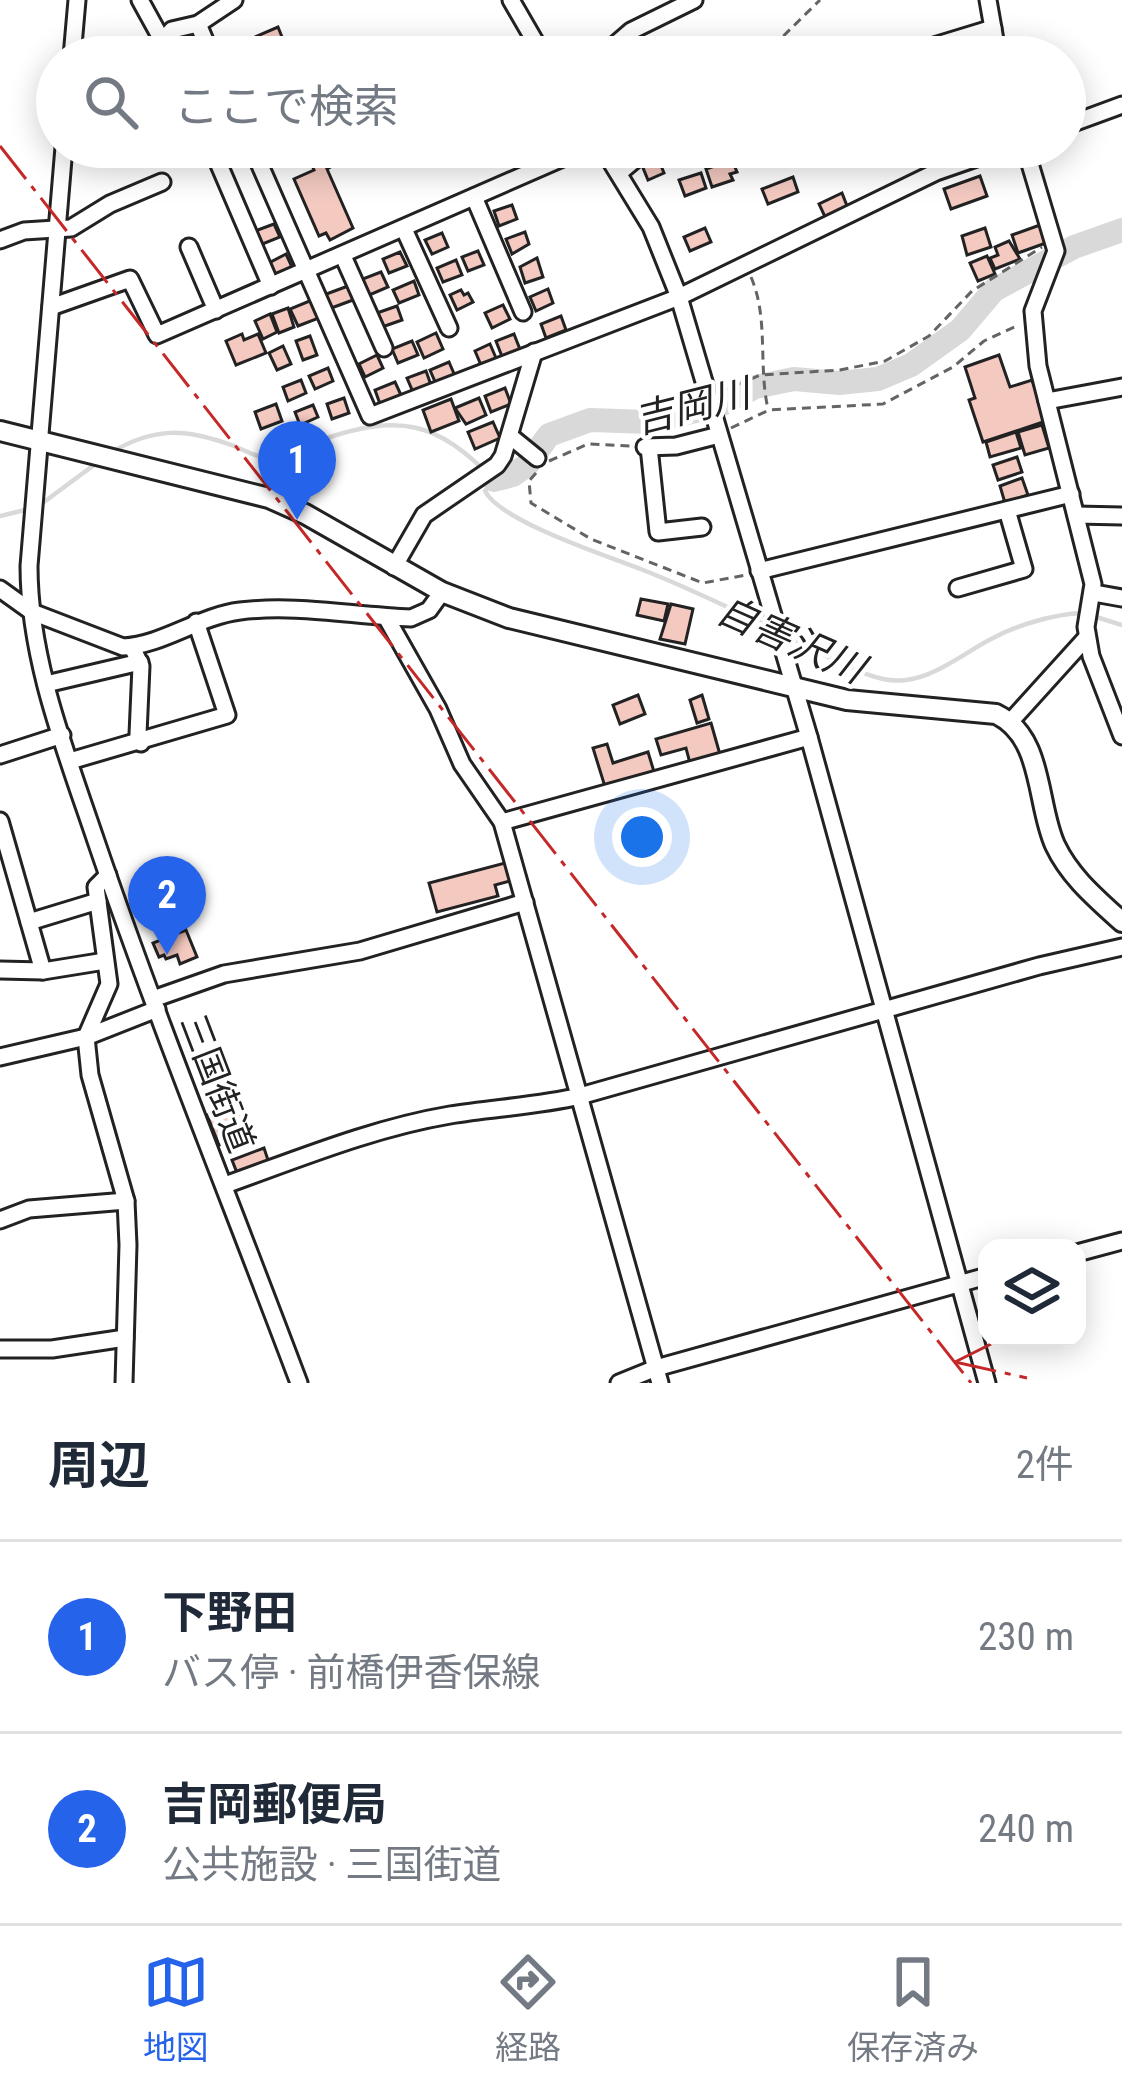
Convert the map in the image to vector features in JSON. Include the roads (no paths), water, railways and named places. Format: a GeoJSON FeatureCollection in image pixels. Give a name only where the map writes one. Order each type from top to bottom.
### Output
{"type":"FeatureCollection","features":[{"type":"Feature","properties":{"kind":"main road"},"geometry":{"type":"LineString","coordinates":[[0,430],[269,499],[305,514],[442,592],[509,618],[878,705],[976,709],[1011,721],[1027,744],[1049,828],[1064,860],[1122,922]]}},
{"type":"Feature","properties":{"kind":"street"},"geometry":{"type":"LineString","coordinates":[[74,36],[77,0]]}},
{"type":"Feature","properties":{"kind":"street"},"geometry":{"type":"LineString","coordinates":[[140,0],[160,36]]}},
{"type":"Feature","properties":{"kind":"street"},"geometry":{"type":"LineString","coordinates":[[166,36],[198,24],[234,0]]}},
{"type":"Feature","properties":{"kind":"street"},"geometry":{"type":"LineString","coordinates":[[511,0],[532,36]]}},
{"type":"Feature","properties":{"kind":"street"},"geometry":{"type":"LineString","coordinates":[[625,36],[694,0]]}},
{"type":"Feature","properties":{"kind":"street"},"geometry":{"type":"LineString","coordinates":[[988,0],[994,36]]}},
{"type":"Feature","properties":{"kind":"street"},"geometry":{"type":"LineString","coordinates":[[198,24],[203,36]]}},
{"type":"Feature","properties":{"kind":"street"},"geometry":{"type":"LineString","coordinates":[[967,36],[993,28]]}},
{"type":"Feature","properties":{"kind":"street"},"geometry":{"type":"LineString","coordinates":[[1086,118],[1122,105]]}},
{"type":"Feature","properties":{"kind":"street"},"geometry":{"type":"LineString","coordinates":[[39,442],[62,168]]}},
{"type":"Feature","properties":{"kind":"street"},"geometry":{"type":"LineString","coordinates":[[220,168],[271,286]]}},
{"type":"Feature","properties":{"kind":"street"},"geometry":{"type":"LineString","coordinates":[[261,168],[370,416],[679,297],[948,168]]}},
{"type":"Feature","properties":{"kind":"street"},"geometry":{"type":"LineString","coordinates":[[51,308],[130,279],[157,335],[540,168]]}},
{"type":"Feature","properties":{"kind":"street"},"geometry":{"type":"LineString","coordinates":[[616,168],[651,227],[679,297],[808,737],[987,1383]]}},
{"type":"Feature","properties":{"kind":"street"},"geometry":{"type":"LineString","coordinates":[[619,173],[625,168]]}},
{"type":"Feature","properties":{"kind":"street"},"geometry":{"type":"LineString","coordinates":[[1031,168],[1055,245],[1033,316],[1047,401],[1094,597],[1087,632],[1097,675],[1122,736]]}},
{"type":"Feature","properties":{"kind":"street"},"geometry":{"type":"LineString","coordinates":[[0,240],[24,231],[56,230],[84,222],[110,204],[162,182]]}},
{"type":"Feature","properties":{"kind":"street"},"geometry":{"type":"LineString","coordinates":[[474,197],[523,312]]}},
{"type":"Feature","properties":{"kind":"street"},"geometry":{"type":"LineString","coordinates":[[404,229],[449,328]]}},
{"type":"Feature","properties":{"kind":"street"},"geometry":{"type":"LineString","coordinates":[[189,247],[216,310]]}},
{"type":"Feature","properties":{"kind":"street"},"geometry":{"type":"LineString","coordinates":[[343,256],[384,348]]}},
{"type":"Feature","properties":{"kind":"street"},"geometry":{"type":"LineString","coordinates":[[394,567],[424,515],[497,465],[534,352]]}},
{"type":"Feature","properties":{"kind":"street"},"geometry":{"type":"LineString","coordinates":[[1047,401],[1122,387]]}},
{"type":"Feature","properties":{"kind":"street"},"geometry":{"type":"LineString","coordinates":[[702,527],[658,532],[647,447],[676,446],[718,430]]}},
{"type":"Feature","properties":{"kind":"street"},"geometry":{"type":"LineString","coordinates":[[510,436],[536,456]]}},
{"type":"Feature","properties":{"kind":"street","name":"三国街道"},"geometry":{"type":"LineString","coordinates":[[39,442],[32,522],[32,612],[46,684],[108,875],[299,1383]]}},
{"type":"Feature","properties":{"kind":"street"},"geometry":{"type":"LineString","coordinates":[[759,572],[1071,494]]}},
{"type":"Feature","properties":{"kind":"street"},"geometry":{"type":"LineString","coordinates":[[958,589],[1024,569],[1007,510]]}},
{"type":"Feature","properties":{"kind":"street"},"geometry":{"type":"LineString","coordinates":[[1076,515],[1122,516]]}},
{"type":"Feature","properties":{"kind":"street"},"geometry":{"type":"LineString","coordinates":[[0,589],[32,612],[136,654]]}},
{"type":"Feature","properties":{"kind":"street"},"geometry":{"type":"LineString","coordinates":[[46,684],[136,654],[196,622],[240,611],[285,608],[386,617],[422,615],[442,592]]}},
{"type":"Feature","properties":{"kind":"street"},"geometry":{"type":"LineString","coordinates":[[1094,597],[1122,598]]}},
{"type":"Feature","properties":{"kind":"street"},"geometry":{"type":"LineString","coordinates":[[386,617],[438,709],[462,764],[502,822],[658,1376]]}},
{"type":"Feature","properties":{"kind":"street"},"geometry":{"type":"LineString","coordinates":[[70,761],[227,716],[196,622]]}},
{"type":"Feature","properties":{"kind":"street"},"geometry":{"type":"LineString","coordinates":[[1011,721],[1087,632]]}},
{"type":"Feature","properties":{"kind":"street"},"geometry":{"type":"LineString","coordinates":[[136,654],[141,743]]}},
{"type":"Feature","properties":{"kind":"street"},"geometry":{"type":"LineString","coordinates":[[0,755],[62,735]]}},
{"type":"Feature","properties":{"kind":"street"},"geometry":{"type":"LineString","coordinates":[[502,822],[808,737]]}},
{"type":"Feature","properties":{"kind":"street"},"geometry":{"type":"LineString","coordinates":[[0,821],[43,971]]}},
{"type":"Feature","properties":{"kind":"street"},"geometry":{"type":"LineString","coordinates":[[108,875],[97,887],[110,983],[86,1037],[90,1075],[125,1202],[124,1383]]}},
{"type":"Feature","properties":{"kind":"street"},"geometry":{"type":"LineString","coordinates":[[29,922],[98,902]]}},
{"type":"Feature","properties":{"kind":"street"},"geometry":{"type":"LineString","coordinates":[[0,1057],[86,1037],[224,974],[360,951],[525,902]]}},
{"type":"Feature","properties":{"kind":"street"},"geometry":{"type":"LineString","coordinates":[[225,1185],[352,1140],[447,1115],[536,1106],[580,1096],[1122,947]]}},
{"type":"Feature","properties":{"kind":"street"},"geometry":{"type":"LineString","coordinates":[[0,970],[43,971],[105,962]]}},
{"type":"Feature","properties":{"kind":"street"},"geometry":{"type":"LineString","coordinates":[[0,1220],[29,1209],[125,1202]]}},
{"type":"Feature","properties":{"kind":"street"},"geometry":{"type":"LineString","coordinates":[[1086,1250],[1122,1240]]}},
{"type":"Feature","properties":{"kind":"street"},"geometry":{"type":"LineString","coordinates":[[619,1383],[658,1376],[978,1278]]}},
{"type":"Feature","properties":{"kind":"street"},"geometry":{"type":"LineString","coordinates":[[0,1348],[52,1349],[125,1338]]}},
{"type":"Feature","properties":{"kind":"waterway","name":"吉岡川"},"geometry":{"type":"LineString","coordinates":[[494,480],[527,465],[549,435],[590,420],[649,422],[720,405],[755,387],[794,379],[839,383],[878,379],[911,365],[960,330],[994,290],[1074,247],[1122,230]]}},
{"type":"Feature","properties":{"kind":"waterway","name":"吉岡川"},"geometry":{"type":"LineString","coordinates":[[112,452],[143,438],[172,433],[201,436],[269,458],[373,427],[416,428],[435,434],[473,460],[494,480],[485,491],[512,514],[772,628]]}},
{"type":"Feature","properties":{"kind":"waterway","name":"吉岡川"},"geometry":{"type":"LineString","coordinates":[[40,505],[98,462]]}},
{"type":"Feature","properties":{"kind":"waterway","name":"吉岡川"},"geometry":{"type":"LineString","coordinates":[[0,516],[29,509]]}},
{"type":"Feature","properties":{"kind":"waterway","name":"自害沢川"},"geometry":{"type":"LineString","coordinates":[[782,633],[857,671],[898,681],[941,668],[1013,629],[1082,613]]}},
{"type":"Feature","properties":{"kind":"waterway","name":"自害沢川"},"geometry":{"type":"LineString","coordinates":[[1093,616],[1122,625]]}},
{"type":"Feature","properties":{"kind":"place","name":"下野田"},"geometry":{"type":"Point","coordinates":[297,520]}},
{"type":"Feature","properties":{"kind":"place","name":"吉岡郵便局"},"geometry":{"type":"Point","coordinates":[167,955]}}]}
